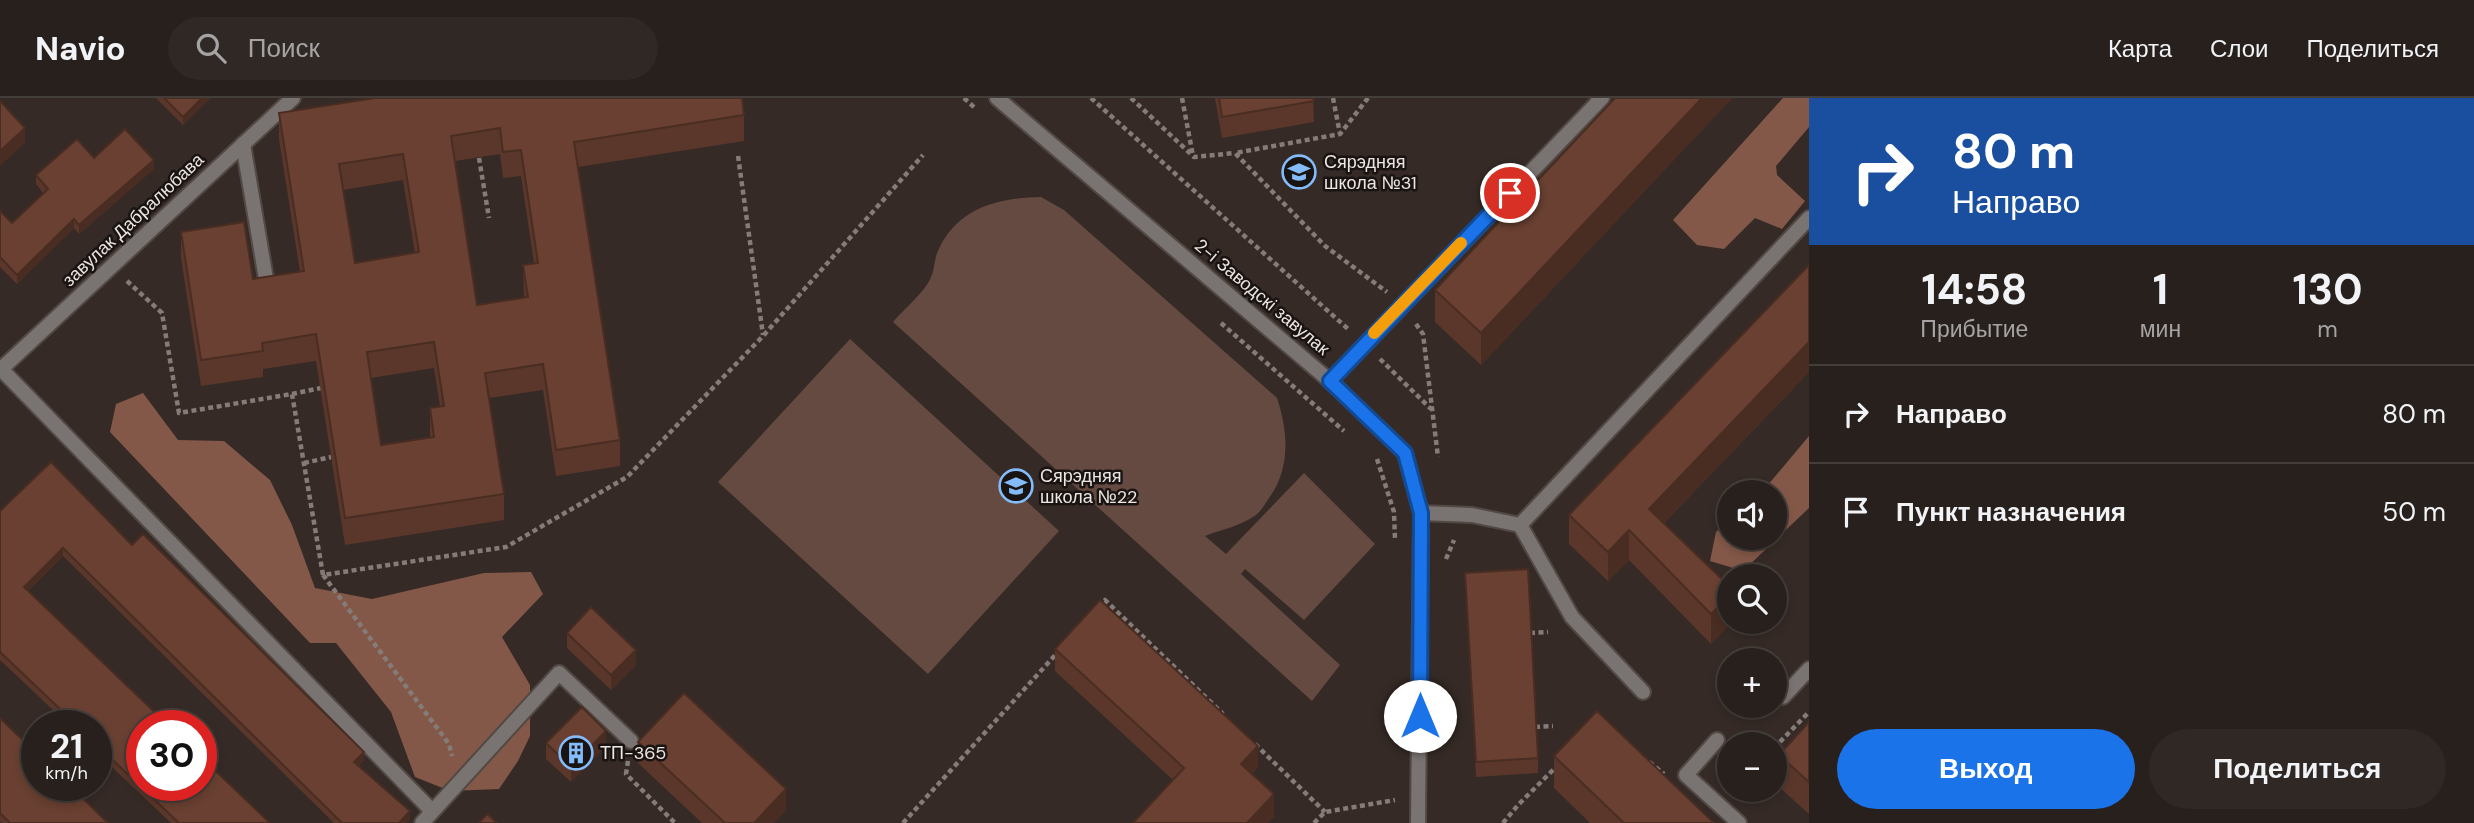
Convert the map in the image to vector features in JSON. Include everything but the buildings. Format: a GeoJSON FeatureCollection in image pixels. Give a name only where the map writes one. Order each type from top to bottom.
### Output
{"type":"FeatureCollection","features":[{"type":"Feature","properties":{"kind":"street","name":"завулак Дабралюбава"},"geometry":{"type":"LineString","coordinates":[[1,370],[293,98]]}},
{"type":"Feature","properties":{"kind":"street","name":"2-і Заводскі завулак"},"geometry":{"type":"LineString","coordinates":[[997,98],[1330,381],[1405,453],[1421,513],[1418,823]]}},
{"type":"Feature","properties":{"kind":"street"},"geometry":{"type":"LineString","coordinates":[[1330,381],[1600,99]]}},
{"type":"Feature","properties":{"kind":"street"},"geometry":{"type":"LineString","coordinates":[[243,144],[266,279]]}},
{"type":"Feature","properties":{"kind":"street"},"geometry":{"type":"LineString","coordinates":[[1520,525],[1809,218]]}},
{"type":"Feature","properties":{"kind":"street"},"geometry":{"type":"LineString","coordinates":[[1,370],[432,810]]}},
{"type":"Feature","properties":{"kind":"street"},"geometry":{"type":"LineString","coordinates":[[1421,513],[1472,515],[1520,525],[1572,617],[1643,692]]}},
{"type":"Feature","properties":{"kind":"street"},"geometry":{"type":"LineString","coordinates":[[1787,693],[1809,668]]}},
{"type":"Feature","properties":{"kind":"street"},"geometry":{"type":"LineString","coordinates":[[422,823],[559,673],[631,741]]}},
{"type":"Feature","properties":{"kind":"street"},"geometry":{"type":"LineString","coordinates":[[1717,740],[1686,775],[1739,823]]}},
{"type":"Feature","properties":{"kind":"path"},"geometry":{"type":"LineString","coordinates":[[964,98],[979,111]]}},
{"type":"Feature","properties":{"kind":"path"},"geometry":{"type":"LineString","coordinates":[[1091,98],[1364,343],[1431,409]]}},
{"type":"Feature","properties":{"kind":"path"},"geometry":{"type":"LineString","coordinates":[[1131,98],[1194,157],[1235,153],[1340,134],[1367,98]]}},
{"type":"Feature","properties":{"kind":"path"},"geometry":{"type":"LineString","coordinates":[[1182,98],[1194,157]]}},
{"type":"Feature","properties":{"kind":"path"},"geometry":{"type":"LineString","coordinates":[[1333,98],[1340,134]]}},
{"type":"Feature","properties":{"kind":"path"},"geometry":{"type":"LineString","coordinates":[[1235,153],[1325,246]]}},
{"type":"Feature","properties":{"kind":"path"},"geometry":{"type":"LineString","coordinates":[[323,575],[506,547],[627,477],[763,336],[923,155]]}},
{"type":"Feature","properties":{"kind":"path"},"geometry":{"type":"LineString","coordinates":[[738,156],[763,336]]}},
{"type":"Feature","properties":{"kind":"path"},"geometry":{"type":"LineString","coordinates":[[479,158],[489,218]]}},
{"type":"Feature","properties":{"kind":"path"},"geometry":{"type":"LineString","coordinates":[[110,267],[162,313],[179,413],[321,388]]}},
{"type":"Feature","properties":{"kind":"path"},"geometry":{"type":"LineString","coordinates":[[1220,322],[1346,433]]}},
{"type":"Feature","properties":{"kind":"path"},"geometry":{"type":"LineString","coordinates":[[292,394],[323,575],[436,727]]}},
{"type":"Feature","properties":{"kind":"path"},"geometry":{"type":"LineString","coordinates":[[1367,451],[1378,460],[1394,512],[1395,539]]}},
{"type":"Feature","properties":{"kind":"path"},"geometry":{"type":"LineString","coordinates":[[304,463],[331,457]]}},
{"type":"Feature","properties":{"kind":"path"},"geometry":{"type":"LineString","coordinates":[[1096,610],[1105,600],[1225,715]]}},
{"type":"Feature","properties":{"kind":"path"},"geometry":{"type":"LineString","coordinates":[[1530,633],[1548,632]]}},
{"type":"Feature","properties":{"kind":"path"},"geometry":{"type":"LineString","coordinates":[[903,823],[1059,651]]}},
{"type":"Feature","properties":{"kind":"path"},"geometry":{"type":"LineString","coordinates":[[1787,735],[1808,715]]}},
{"type":"Feature","properties":{"kind":"path"},"geometry":{"type":"LineString","coordinates":[[1535,727],[1553,726]]}},
{"type":"Feature","properties":{"kind":"path"},"geometry":{"type":"LineString","coordinates":[[1245,735],[1325,812]]}},
{"type":"Feature","properties":{"kind":"path"},"geometry":{"type":"LineString","coordinates":[[631,741],[626,774],[675,823]]}},
{"type":"Feature","properties":{"kind":"path"},"geometry":{"type":"LineString","coordinates":[[1503,823],[1563,760]]}},
{"type":"Feature","properties":{"kind":"path"},"geometry":{"type":"LineString","coordinates":[[1646,760],[1656,766]]}},
{"type":"Feature","properties":{"kind":"path"},"geometry":{"type":"LineString","coordinates":[[1314,823],[1325,812],[1393,800]]}},
{"type":"Feature","properties":{"kind":"shaded area"},"geometry":{"type":"Polygon","coordinates":[[[1783,98],[1809,98],[1809,127],[1776,166],[1777,175],[1805,201],[1782,229],[1755,218],[1724,249],[1697,245],[1673,220],[1783,98]]]}},
{"type":"Feature","properties":{"kind":"shaded area"},"geometry":{"type":"Polygon","coordinates":[[[1041,197],[1064,210],[1277,398],[1285,449],[1284,462],[1276,486],[1256,515],[1205,536],[1226,554],[1304,473],[1375,544],[1304,620],[1245,569],[1241,574],[1340,665],[1312,701],[893,322],[928,282],[946,236],[967,215],[994,203],[1041,197]]]}},
{"type":"Feature","properties":{"kind":"shaded area"},"geometry":{"type":"Polygon","coordinates":[[[850,339],[1059,531],[928,674],[718,482],[850,339]]]}},
{"type":"Feature","properties":{"kind":"shaded area"},"geometry":{"type":"Polygon","coordinates":[[[143,393],[178,440],[224,441],[270,480],[292,525],[315,588],[372,599],[484,573],[531,572],[543,594],[502,637],[530,685],[530,736],[518,761],[499,789],[450,791],[415,777],[391,712],[336,643],[310,643],[110,432],[116,404],[143,393]]]}},
{"type":"Feature","properties":{"kind":"shaded area"},"geometry":{"type":"Polygon","coordinates":[[[1809,436],[1809,508],[1787,529],[1787,480],[1772,480],[1809,436]]]}},
{"type":"Feature","properties":{"kind":"shaded area"},"geometry":{"type":"Polygon","coordinates":[[[1716,532],[1717,550],[1765,550],[1750,564],[1720,564],[1710,561],[1716,532]]]}},
{"type":"Feature","properties":{"kind":"slow traffic"},"geometry":{"type":"LineString","coordinates":[[1374,333],[1461,243]]}},
{"type":"Feature","properties":{"kind":"place","name":"Сярэдняя школа №31"},"geometry":{"type":"Point","coordinates":[1299,172]}},
{"type":"Feature","properties":{"kind":"place","name":"Сярэдняя школа №22"},"geometry":{"type":"Point","coordinates":[1016,486]}},
{"type":"Feature","properties":{"kind":"place","name":"ТП-365"},"geometry":{"type":"Point","coordinates":[576,753]}},
{"type":"Feature","properties":{"kind":"route"},"geometry":{"type":"LineString","coordinates":[[1420,716],[1421,513],[1405,453],[1330,381],[1510,193]]}}]}
